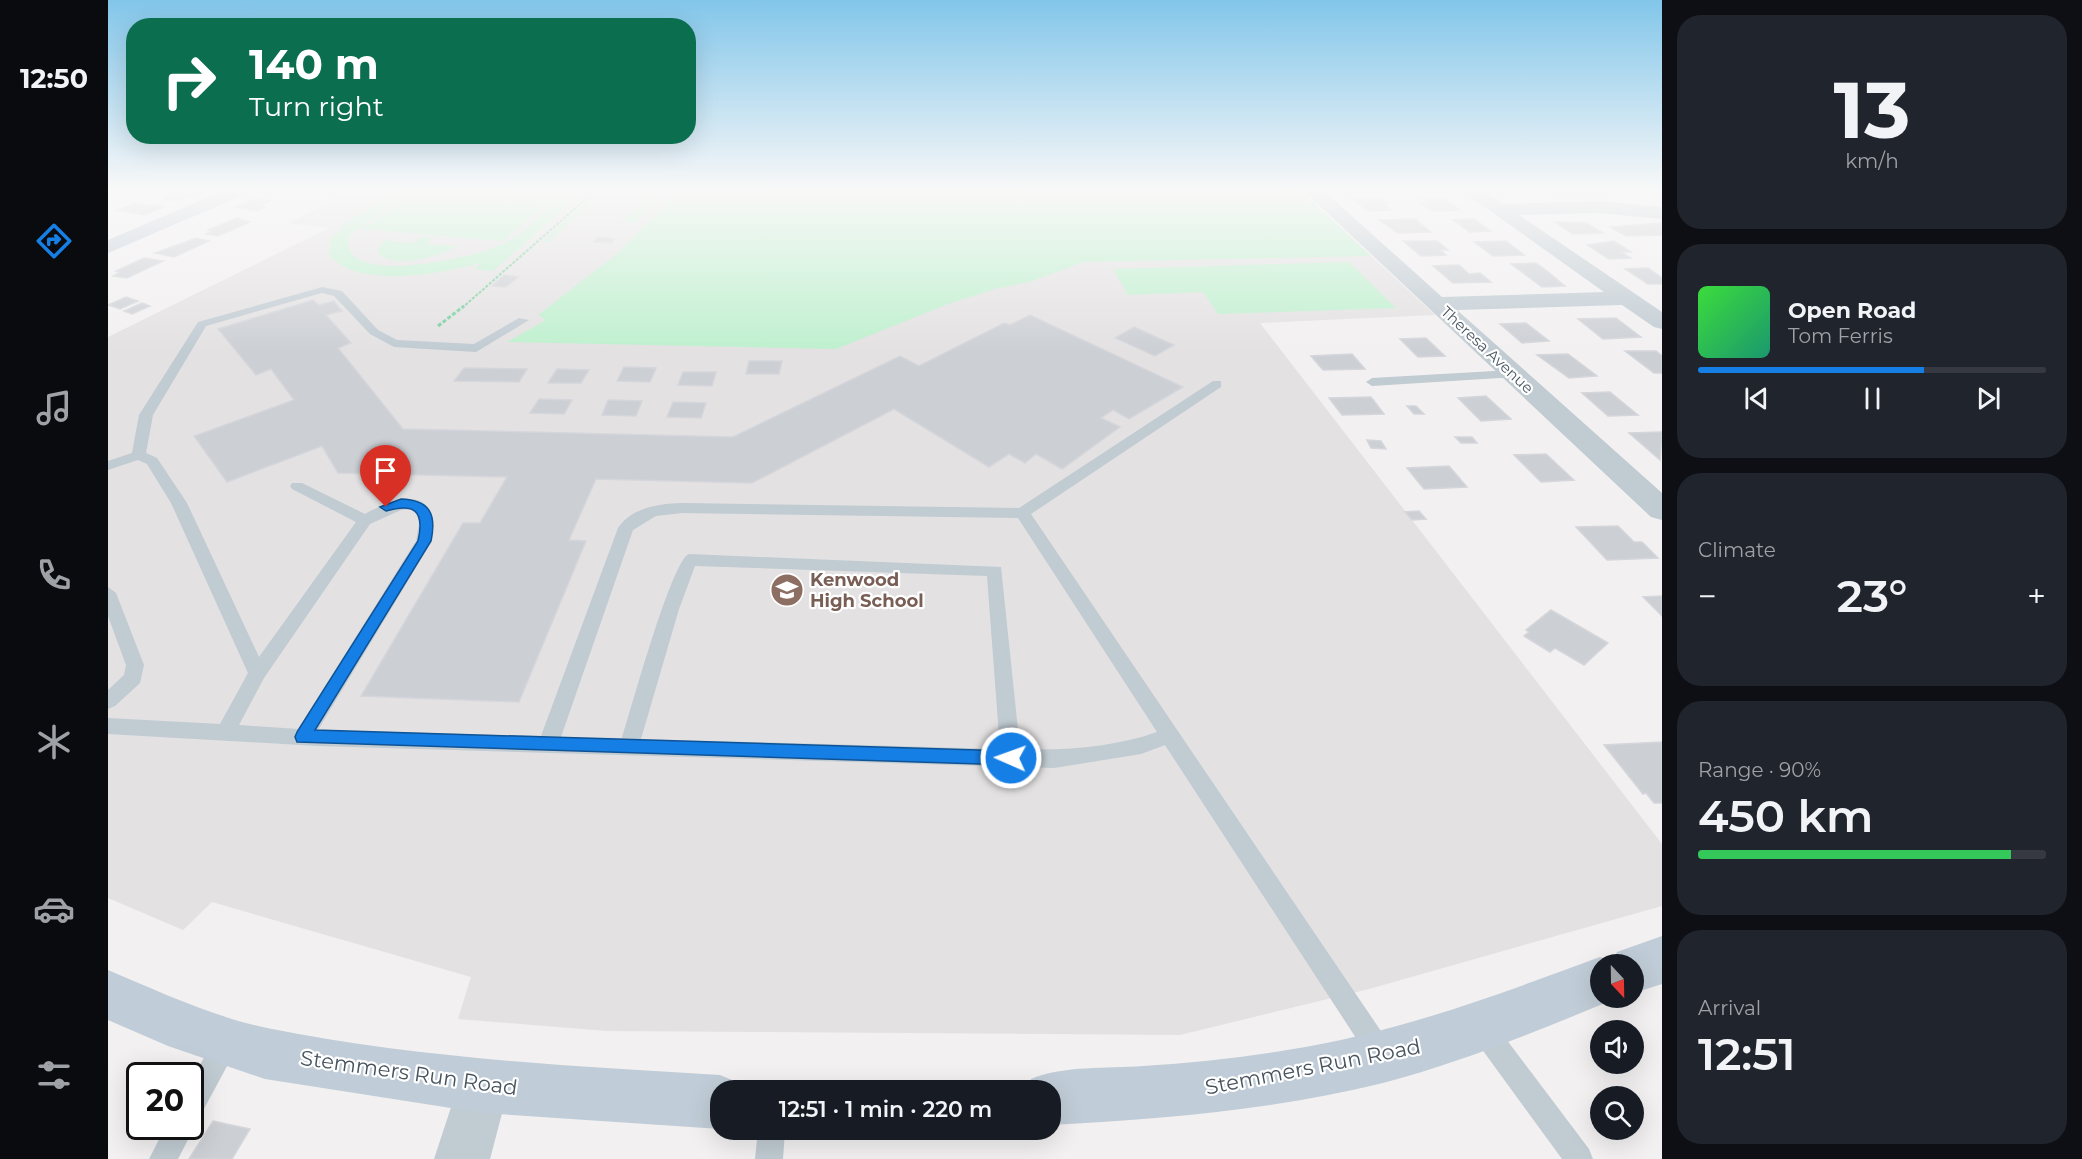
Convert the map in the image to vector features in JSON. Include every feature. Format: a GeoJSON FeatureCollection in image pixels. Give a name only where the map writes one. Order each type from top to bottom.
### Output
{"type":"FeatureCollection","features":[{"type":"Feature","properties":{"kind":"main road"},"geometry":{"type":"LineString","coordinates":[[1644,966],[1662,960]]}},
{"type":"Feature","properties":{"kind":"main road","name":"Stemmers Run Road"},"geometry":{"type":"LineString","coordinates":[[1061,1097],[1199,1090],[1335,1067],[1430,1044],[1590,985]]}},
{"type":"Feature","properties":{"kind":"main road","name":"Stemmers Run Road"},"geometry":{"type":"LineString","coordinates":[[108,995],[168,1021],[265,1053],[483,1087],[710,1101]]}},
{"type":"Feature","properties":{"kind":"street","name":"Theresa Avenue"},"geometry":{"type":"LineString","coordinates":[[1371,244],[1662,510]]}},
{"type":"Feature","properties":{"kind":"street"},"geometry":{"type":"LineString","coordinates":[[1549,244],[1662,322]]}},
{"type":"Feature","properties":{"kind":"street"},"geometry":{"type":"LineString","coordinates":[[1437,304],[1632,302],[1662,305]]}},
{"type":"Feature","properties":{"kind":"street"},"geometry":{"type":"LineString","coordinates":[[462,1159],[483,1087]]}},
{"type":"Feature","properties":{"kind":"lane"},"geometry":{"type":"LineString","coordinates":[[139,455],[146,415],[202,324],[322,290],[338,293],[374,332],[394,344],[476,348],[523,320]]}},
{"type":"Feature","properties":{"kind":"lane"},"geometry":{"type":"LineString","coordinates":[[1372,382],[1512,374]]}},
{"type":"Feature","properties":{"kind":"lane"},"geometry":{"type":"LineString","coordinates":[[548,745],[627,528],[637,517],[656,509],[682,508],[1022,513],[1217,384]]}},
{"type":"Feature","properties":{"kind":"lane"},"geometry":{"type":"LineString","coordinates":[[108,466],[139,455],[152,461],[179,503],[257,673]]}},
{"type":"Feature","properties":{"kind":"lane"},"geometry":{"type":"LineString","coordinates":[[297,486],[365,520]]}},
{"type":"Feature","properties":{"kind":"lane"},"geometry":{"type":"LineString","coordinates":[[226,732],[257,673],[365,520],[386,507],[401,503],[415,504],[423,510],[427,529],[424,541],[303,737]]}},
{"type":"Feature","properties":{"kind":"lane"},"geometry":{"type":"LineString","coordinates":[[1022,513],[1383,1055]]}},
{"type":"Feature","properties":{"kind":"lane"},"geometry":{"type":"LineString","coordinates":[[629,747],[670,609],[689,560],[995,571],[1011,758]]}},
{"type":"Feature","properties":{"kind":"lane"},"geometry":{"type":"LineString","coordinates":[[108,593],[135,665],[134,678],[108,701]]}},
{"type":"Feature","properties":{"kind":"lane"},"geometry":{"type":"LineString","coordinates":[[108,726],[303,737],[1053,759],[1141,746],[1170,735]]}},
{"type":"Feature","properties":{"kind":"lane"},"geometry":{"type":"LineString","coordinates":[[1480,1025],[1579,1159]]}},
{"type":"Feature","properties":{"kind":"lane"},"geometry":{"type":"LineString","coordinates":[[204,1084],[228,1041]]}},
{"type":"Feature","properties":{"kind":"lane"},"geometry":{"type":"LineString","coordinates":[[163,1159],[173,1140]]}},
{"type":"Feature","properties":{"kind":"lane"},"geometry":{"type":"LineString","coordinates":[[769,1159],[771,1140]]}},
{"type":"Feature","properties":{"kind":"path"},"geometry":{"type":"LineString","coordinates":[[394,344],[445,323],[535,244]]}},
{"type":"Feature","properties":{"kind":"shaded area","name":"Kenwood High School"},"geometry":{"type":"Polygon","coordinates":[[[296,244],[1358,244],[1435,315],[1260,323],[1662,844],[1662,906],[1369,989],[1180,1035],[607,1031],[458,1019],[471,977],[212,902],[183,930],[108,898],[108,337],[296,244]]]}},
{"type":"Feature","properties":{"kind":"green space"},"geometry":{"type":"Polygon","coordinates":[[[330,244],[351,244],[351,252],[364,262],[385,266],[411,265],[465,256],[502,244],[524,244],[493,271],[475,269],[481,263],[424,274],[380,276],[343,266],[329,255],[330,244]]]}},
{"type":"Feature","properties":{"kind":"green space"},"geometry":{"type":"Polygon","coordinates":[[[381,244],[456,246],[427,258],[403,261],[383,257],[377,251],[381,244]]]}},
{"type":"Feature","properties":{"kind":"green space"},"geometry":{"type":"Polygon","coordinates":[[[627,244],[1358,244],[1371,256],[1084,262],[1029,282],[995,289],[948,304],[836,349],[507,342],[546,320],[538,315],[627,244]]]}},
{"type":"Feature","properties":{"kind":"green space"},"geometry":{"type":"Polygon","coordinates":[[[1349,262],[1396,308],[1218,314],[1203,292],[1128,295],[1113,269],[1349,262]]]}},
{"type":"Feature","properties":{"kind":"building"},"geometry":{"type":"Polygon","coordinates":[[[179,244],[202,244],[174,257],[155,253],[179,244]]]}},
{"type":"Feature","properties":{"kind":"building"},"geometry":{"type":"Polygon","coordinates":[[[1407,244],[1441,244],[1448,250],[1440,250],[1446,255],[1421,256],[1407,244]]]}},
{"type":"Feature","properties":{"kind":"building"},"geometry":{"type":"Polygon","coordinates":[[[1477,244],[1510,244],[1524,255],[1493,256],[1477,244]]]}},
{"type":"Feature","properties":{"kind":"building"},"geometry":{"type":"Polygon","coordinates":[[[1619,244],[1631,252],[1621,252],[1631,258],[1609,259],[1587,245],[1619,244]]]}},
{"type":"Feature","properties":{"kind":"building"},"geometry":{"type":"Polygon","coordinates":[[[144,258],[163,261],[127,278],[113,276],[120,272],[116,271],[144,258]]]}},
{"type":"Feature","properties":{"kind":"building"},"geometry":{"type":"Polygon","coordinates":[[[1536,263],[1565,286],[1542,287],[1511,264],[1536,263]]]}},
{"type":"Feature","properties":{"kind":"building"},"geometry":{"type":"Polygon","coordinates":[[[1459,265],[1469,274],[1480,273],[1491,282],[1453,283],[1433,266],[1459,265]]]}},
{"type":"Feature","properties":{"kind":"building"},"geometry":{"type":"Polygon","coordinates":[[[1648,268],[1662,278],[1662,284],[1648,284],[1625,269],[1648,268]]]}},
{"type":"Feature","properties":{"kind":"building"},"geometry":{"type":"Polygon","coordinates":[[[504,275],[518,277],[506,287],[492,286],[504,275]]]}},
{"type":"Feature","properties":{"kind":"building"},"geometry":{"type":"Polygon","coordinates":[[[126,297],[138,301],[120,309],[108,305],[126,297]]]}},
{"type":"Feature","properties":{"kind":"building"},"geometry":{"type":"Polygon","coordinates":[[[313,300],[319,305],[334,301],[342,311],[326,315],[351,343],[338,348],[403,429],[733,437],[900,356],[919,366],[1004,323],[1010,325],[1030,315],[1183,387],[1129,419],[1113,410],[1101,418],[1120,427],[1062,469],[1036,454],[1025,463],[1009,454],[989,467],[894,409],[752,483],[596,479],[569,540],[586,541],[519,702],[361,696],[463,523],[480,523],[507,477],[338,473],[322,446],[227,482],[194,436],[294,400],[271,369],[256,375],[218,329],[313,300]]]}},
{"type":"Feature","properties":{"kind":"building"},"geometry":{"type":"Polygon","coordinates":[[[142,303],[150,306],[132,314],[124,311],[142,303]]]}},
{"type":"Feature","properties":{"kind":"building"},"geometry":{"type":"Polygon","coordinates":[[[1616,318],[1641,337],[1603,339],[1578,319],[1616,318]]]}},
{"type":"Feature","properties":{"kind":"building"},"geometry":{"type":"Polygon","coordinates":[[[1526,323],[1549,341],[1522,343],[1500,324],[1526,323]]]}},
{"type":"Feature","properties":{"kind":"building"},"geometry":{"type":"Polygon","coordinates":[[[1134,327],[1174,345],[1155,356],[1115,338],[1134,327]]]}},
{"type":"Feature","properties":{"kind":"building"},"geometry":{"type":"Polygon","coordinates":[[[1426,338],[1445,356],[1418,357],[1400,339],[1426,338]]]}},
{"type":"Feature","properties":{"kind":"building"},"geometry":{"type":"Polygon","coordinates":[[[1625,351],[1656,351],[1662,356],[1662,373],[1654,373],[1625,351]]]}},
{"type":"Feature","properties":{"kind":"building"},"geometry":{"type":"Polygon","coordinates":[[[1352,354],[1365,369],[1323,370],[1311,356],[1352,354]]]}},
{"type":"Feature","properties":{"kind":"building"},"geometry":{"type":"Polygon","coordinates":[[[1568,354],[1597,376],[1569,378],[1537,355],[1568,354]]]}},
{"type":"Feature","properties":{"kind":"building"},"geometry":{"type":"Polygon","coordinates":[[[749,361],[782,361],[779,374],[746,374],[749,361]]]}},
{"type":"Feature","properties":{"kind":"building"},"geometry":{"type":"Polygon","coordinates":[[[624,367],[656,368],[650,382],[617,381],[624,367]]]}},
{"type":"Feature","properties":{"kind":"building"},"geometry":{"type":"Polygon","coordinates":[[[464,368],[527,369],[519,382],[454,381],[464,368]]]}},
{"type":"Feature","properties":{"kind":"building"},"geometry":{"type":"Polygon","coordinates":[[[557,369],[589,370],[581,383],[548,383],[557,369]]]}},
{"type":"Feature","properties":{"kind":"building"},"geometry":{"type":"Polygon","coordinates":[[[683,372],[716,372],[712,386],[678,385],[683,372]]]}},
{"type":"Feature","properties":{"kind":"building"},"geometry":{"type":"Polygon","coordinates":[[[1610,392],[1638,415],[1608,416],[1582,393],[1610,392]]]}},
{"type":"Feature","properties":{"kind":"building"},"geometry":{"type":"Polygon","coordinates":[[[1486,396],[1511,419],[1481,421],[1458,398],[1486,396]]]}},
{"type":"Feature","properties":{"kind":"building"},"geometry":{"type":"Polygon","coordinates":[[[1371,397],[1384,414],[1342,415],[1329,398],[1371,397]]]}},
{"type":"Feature","properties":{"kind":"building"},"geometry":{"type":"Polygon","coordinates":[[[539,399],[572,400],[564,414],[530,413],[539,399]]]}},
{"type":"Feature","properties":{"kind":"building"},"geometry":{"type":"Polygon","coordinates":[[[608,400],[642,401],[636,416],[602,415],[608,400]]]}},
{"type":"Feature","properties":{"kind":"building"},"geometry":{"type":"Polygon","coordinates":[[[673,402],[706,403],[701,418],[667,417],[673,402]]]}},
{"type":"Feature","properties":{"kind":"building"},"geometry":{"type":"Polygon","coordinates":[[[1407,406],[1416,406],[1424,414],[1414,414],[1407,406]]]}},
{"type":"Feature","properties":{"kind":"building"},"geometry":{"type":"Polygon","coordinates":[[[1662,432],[1660,460],[1629,433],[1662,432]]]}},
{"type":"Feature","properties":{"kind":"building"},"geometry":{"type":"Polygon","coordinates":[[[1455,437],[1472,437],[1477,443],[1461,443],[1455,437]]]}},
{"type":"Feature","properties":{"kind":"building"},"geometry":{"type":"Polygon","coordinates":[[[1367,440],[1381,441],[1386,449],[1371,448],[1367,440]]]}},
{"type":"Feature","properties":{"kind":"building"},"geometry":{"type":"Polygon","coordinates":[[[1546,454],[1574,480],[1541,482],[1514,455],[1546,454]]]}},
{"type":"Feature","properties":{"kind":"building"},"geometry":{"type":"Polygon","coordinates":[[[1449,466],[1467,487],[1424,489],[1407,468],[1449,466]]]}},
{"type":"Feature","properties":{"kind":"building"},"geometry":{"type":"Polygon","coordinates":[[[1419,511],[1426,519],[1412,520],[1405,512],[1419,511]]]}},
{"type":"Feature","properties":{"kind":"building"},"geometry":{"type":"Polygon","coordinates":[[[1618,526],[1634,542],[1642,542],[1658,558],[1607,560],[1576,527],[1618,526]]]}},
{"type":"Feature","properties":{"kind":"building"},"geometry":{"type":"Polygon","coordinates":[[[1662,596],[1662,616],[1643,597],[1662,596]]]}},
{"type":"Feature","properties":{"kind":"building"},"geometry":{"type":"Polygon","coordinates":[[[1551,610],[1608,643],[1584,665],[1555,648],[1550,652],[1524,636],[1529,632],[1526,630],[1551,610]]]}},
{"type":"Feature","properties":{"kind":"building"},"geometry":{"type":"Polygon","coordinates":[[[1662,742],[1662,803],[1654,803],[1646,793],[1643,794],[1604,745],[1662,742]]]}},
{"type":"Feature","properties":{"kind":"building"},"geometry":{"type":"Polygon","coordinates":[[[213,1121],[250,1129],[232,1159],[189,1159],[201,1140],[204,1140],[204,1135],[213,1121]]]}},
{"type":"Feature","properties":{"kind":"place","name":"Kenwood High School"},"geometry":{"type":"Point","coordinates":[787,590]}},
{"type":"Feature","properties":{"kind":"route"},"geometry":{"type":"LineString","coordinates":[[386,507],[401,503],[415,504],[423,510],[427,529],[424,541],[303,737],[1011,758]]}}]}
